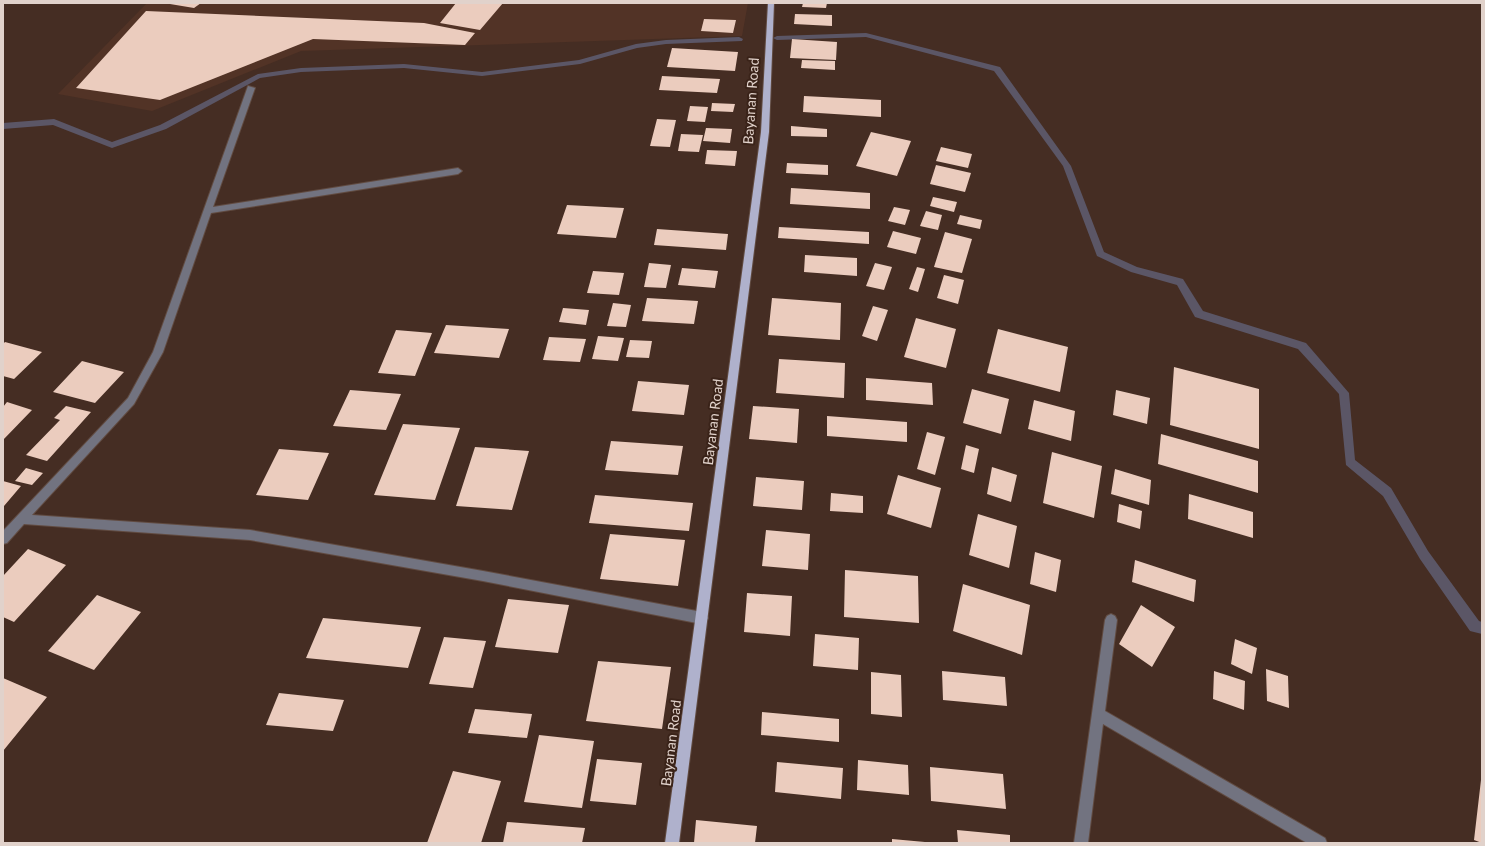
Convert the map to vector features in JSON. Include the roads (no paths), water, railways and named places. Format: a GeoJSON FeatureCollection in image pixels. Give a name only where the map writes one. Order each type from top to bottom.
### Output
{"type":"FeatureCollection","features":[{"type":"Feature","properties":{"kind":"main road","name":"Bayanan Road"},"geometry":{"type":"LineString","coordinates":[[672,843],[765,132],[771,3]]}},
{"type":"Feature","properties":{"kind":"street"},"geometry":{"type":"LineString","coordinates":[[3,539],[24,519],[131,402],[158,352],[250,88]]}},
{"type":"Feature","properties":{"kind":"street"},"geometry":{"type":"LineString","coordinates":[[207,211],[458,171]]}},
{"type":"Feature","properties":{"kind":"street"},"geometry":{"type":"LineString","coordinates":[[24,519],[250,535],[483,576],[702,618]]}},
{"type":"Feature","properties":{"kind":"street"},"geometry":{"type":"LineString","coordinates":[[1081,843],[1111,620]]}},
{"type":"Feature","properties":{"kind":"street"},"geometry":{"type":"LineString","coordinates":[[1098,714],[1320,843]]}},
{"type":"Feature","properties":{"kind":"waterway"},"geometry":{"type":"LineString","coordinates":[[777,38],[866,35],[997,69],[1067,166],[1100,254],[1134,270],[1180,282],[1199,314],[1302,346],[1344,393],[1350,462],[1387,492],[1424,555],[1475,627],[1482,628]]}},
{"type":"Feature","properties":{"kind":"waterway"},"geometry":{"type":"LineString","coordinates":[[3,126],[54,122],[112,145],[163,127],[258,76],[301,70],[404,66],[482,74],[580,62],[636,46],[666,42],[739,39]]}}]}
